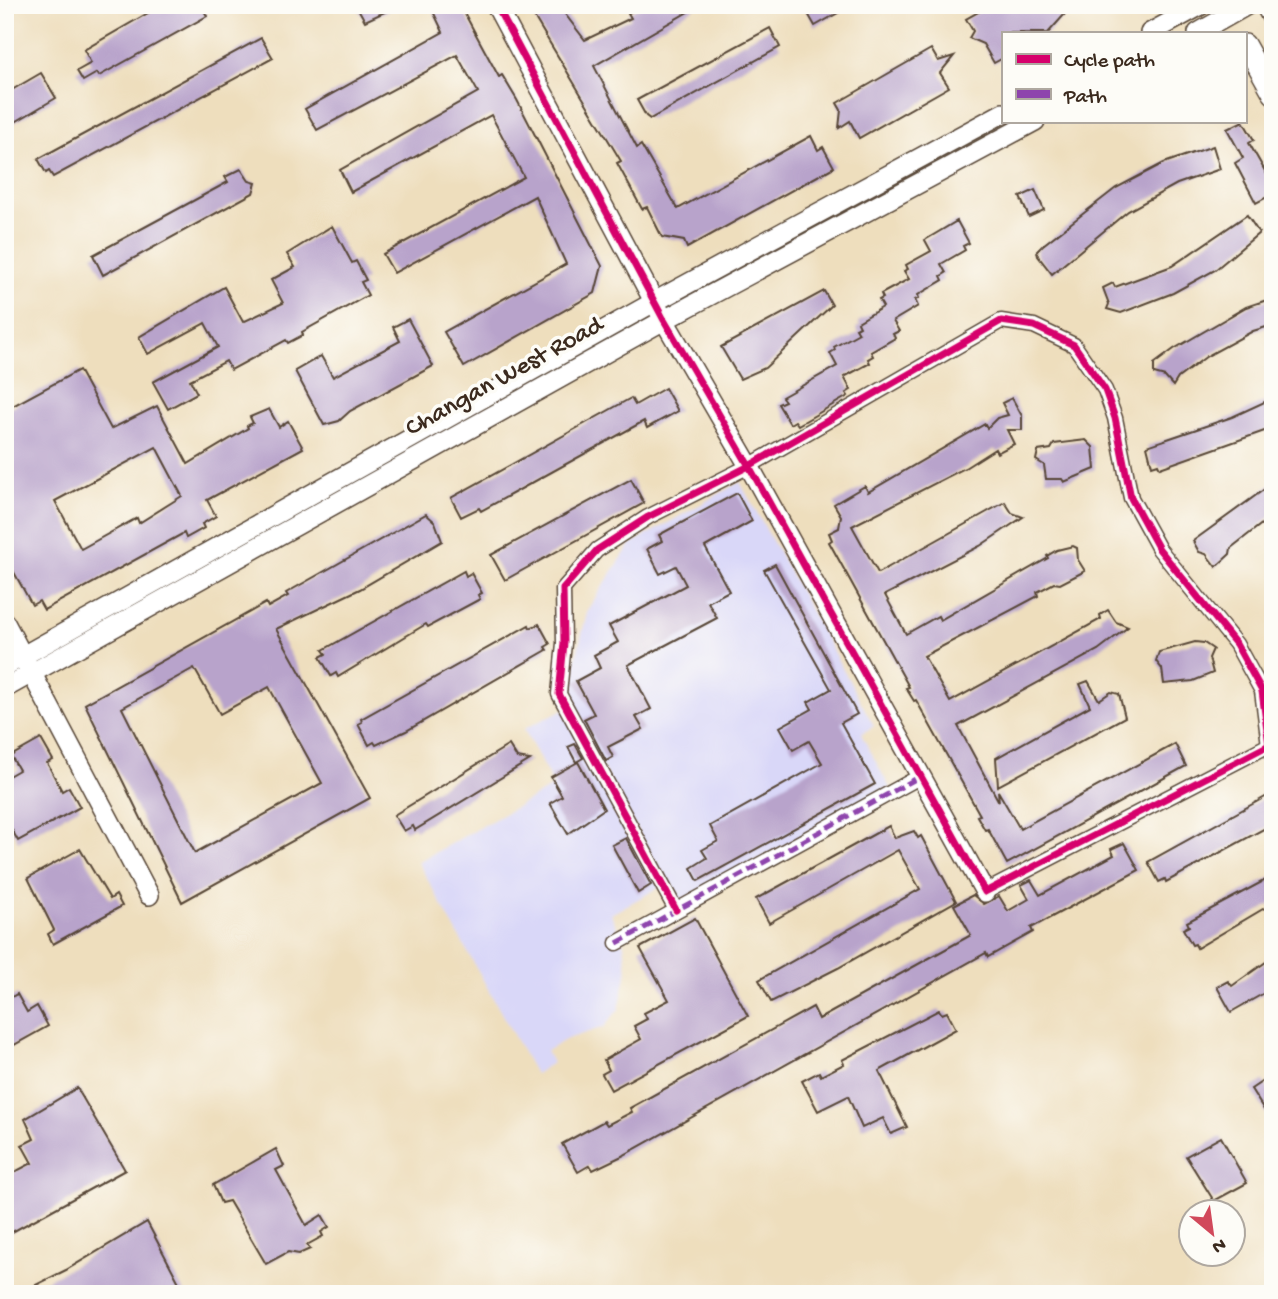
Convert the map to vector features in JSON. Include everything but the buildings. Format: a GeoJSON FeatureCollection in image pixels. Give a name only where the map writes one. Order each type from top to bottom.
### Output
{"type":"FeatureCollection","features":[{"type":"Feature","properties":{"kind":"main road"},"geometry":{"type":"LineString","coordinates":[[495,5],[660,311],[985,892]]}},
{"type":"Feature","properties":{"kind":"main road"},"geometry":{"type":"LineString","coordinates":[[1152,32],[1201,5]]}},
{"type":"Feature","properties":{"kind":"main road"},"geometry":{"type":"LineString","coordinates":[[1200,32],[1231,18],[1247,5]]}},
{"type":"Feature","properties":{"kind":"main road"},"geometry":{"type":"LineString","coordinates":[[1265,5],[1273,19]]}},
{"type":"Feature","properties":{"kind":"main road"},"geometry":{"type":"LineString","coordinates":[[1246,46],[1273,94]]}},
{"type":"Feature","properties":{"kind":"main road","name":"Changan West Road"},"geometry":{"type":"LineString","coordinates":[[5,688],[28,664],[660,311],[1002,114]]}},
{"type":"Feature","properties":{"kind":"main road","name":"Changan West Road"},"geometry":{"type":"LineString","coordinates":[[660,311],[1033,122]]}},
{"type":"Feature","properties":{"kind":"main road"},"geometry":{"type":"LineString","coordinates":[[5,622],[149,895]]}},
{"type":"Feature","properties":{"kind":"main road","name":"Changan West Road"},"geometry":{"type":"LineString","coordinates":[[5,666],[28,664]]}},
{"type":"Feature","properties":{"kind":"street"},"geometry":{"type":"LineString","coordinates":[[676,911],[559,694],[565,643],[563,589],[597,550],[648,517],[749,466],[1001,321],[1034,326],[1074,345],[1105,390],[1115,418],[1131,498],[1159,550],[1236,644],[1262,691],[1271,749],[985,892]]}},
{"type":"Feature","properties":{"kind":"street"},"geometry":{"type":"LineString","coordinates":[[617,943],[921,776]]}},
{"type":"Feature","properties":{"kind":"shaded area"},"geometry":{"type":"Polygon","coordinates":[[[740,482],[874,726],[861,734],[890,788],[678,904],[577,721],[571,679],[588,609],[631,544],[740,482]]]}},
{"type":"Feature","properties":{"kind":"shaded area"},"geometry":{"type":"Polygon","coordinates":[[[564,709],[660,887],[611,914],[624,945],[627,971],[619,1009],[604,1027],[567,1039],[546,1051],[552,1063],[535,1074],[418,862],[554,786],[524,729],[564,709]]]}},
{"type":"Feature","properties":{"kind":"marked path"},"geometry":{"type":"LineString","coordinates":[[617,943],[921,776]]}},
{"type":"Feature","properties":{"kind":"cycle path"},"geometry":{"type":"LineString","coordinates":[[496,5],[664,320],[749,466],[985,892],[1269,745]]}},
{"type":"Feature","properties":{"kind":"cycle path"},"geometry":{"type":"LineString","coordinates":[[676,910],[559,694],[564,643],[563,589],[597,550],[648,517],[749,466],[1001,321],[1034,326],[1074,345],[1105,390],[1115,418],[1131,498],[1159,549],[1236,644],[1262,691],[1269,745],[1273,752]]}}]}
